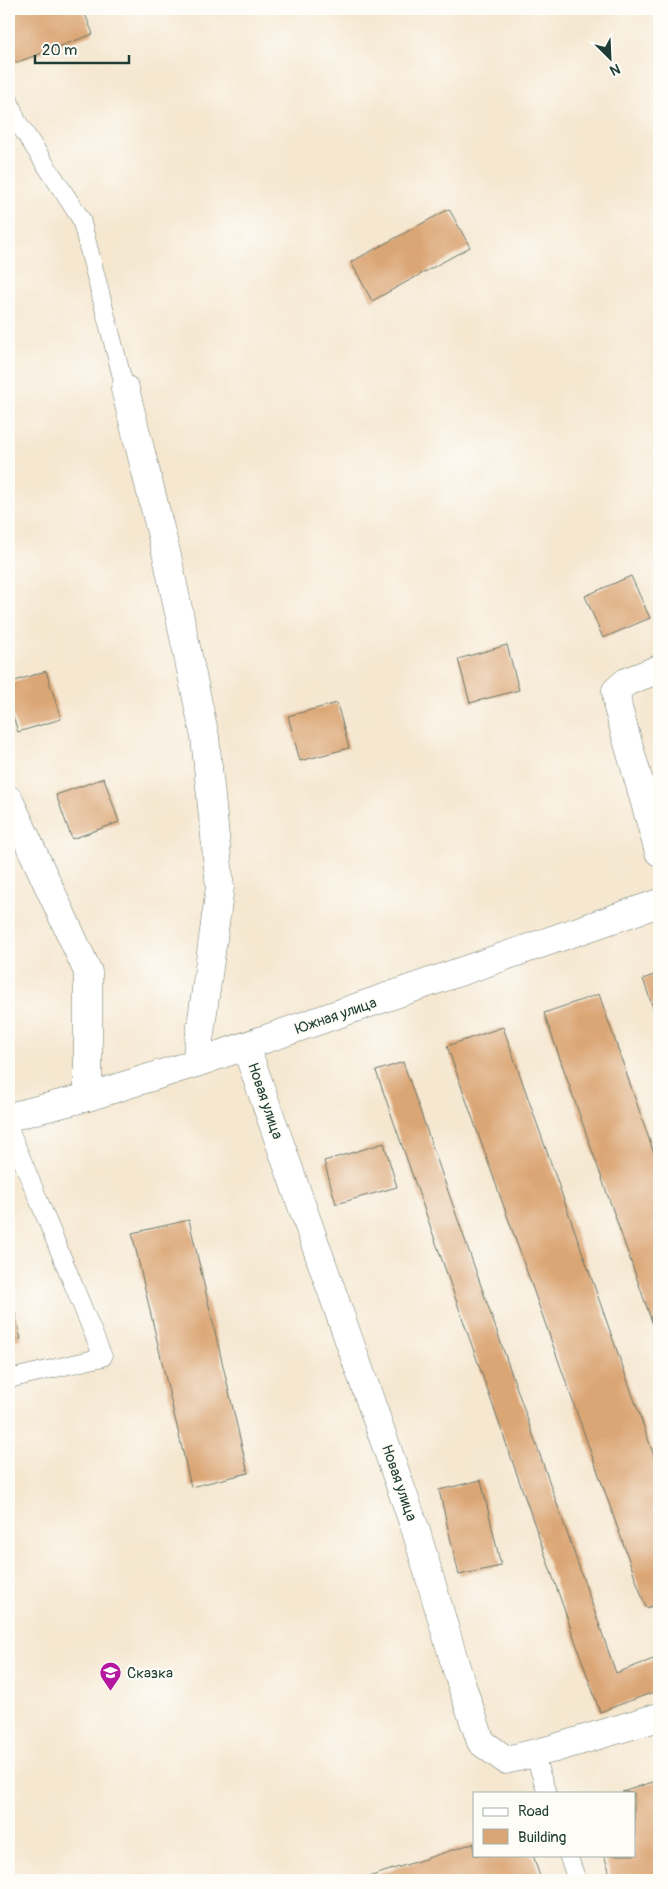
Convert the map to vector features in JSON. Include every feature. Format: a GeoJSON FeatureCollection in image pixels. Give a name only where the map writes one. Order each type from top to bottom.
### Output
{"type":"FeatureCollection","features":[{"type":"Feature","properties":{"kind":"street"},"geometry":{"type":"LineString","coordinates":[[124,389],[167,556],[206,747],[220,887],[196,1063]]}},
{"type":"Feature","properties":{"kind":"street"},"geometry":{"type":"LineString","coordinates":[[659,669],[626,682],[616,691],[618,708],[659,852]]}},
{"type":"Feature","properties":{"kind":"street"},"geometry":{"type":"LineString","coordinates":[[9,800],[88,972],[88,1097]]}},
{"type":"Feature","properties":{"kind":"street","name":"Южная улица"},"geometry":{"type":"LineString","coordinates":[[9,1118],[88,1097],[246,1047],[659,903]]}},
{"type":"Feature","properties":{"kind":"street","name":"Новая улица"},"geometry":{"type":"LineString","coordinates":[[246,1047],[416,1531],[458,1677],[481,1742],[506,1760],[534,1754],[659,1717]]}},
{"type":"Feature","properties":{"kind":"lane"},"geometry":{"type":"LineString","coordinates":[[9,100],[17,120],[81,220],[124,389]]}},
{"type":"Feature","properties":{"kind":"lane"},"geometry":{"type":"LineString","coordinates":[[9,1128],[103,1357],[9,1379]]}},
{"type":"Feature","properties":{"kind":"lane"},"geometry":{"type":"LineString","coordinates":[[534,1754],[547,1792]]}},
{"type":"Feature","properties":{"kind":"lane"},"geometry":{"type":"LineString","coordinates":[[568,1856],[576,1880]]}},
{"type":"Feature","properties":{"kind":"building"},"geometry":{"type":"Polygon","coordinates":[[[9,9],[83,9],[93,34],[15,63],[9,46],[9,9]]]}},
{"type":"Feature","properties":{"kind":"building"},"geometry":{"type":"Polygon","coordinates":[[[449,209],[470,247],[372,301],[351,262],[449,209]]]}},
{"type":"Feature","properties":{"kind":"building"},"geometry":{"type":"Polygon","coordinates":[[[631,576],[650,618],[603,638],[585,596],[631,576]]]}},
{"type":"Feature","properties":{"kind":"building"},"geometry":{"type":"Polygon","coordinates":[[[507,645],[519,690],[470,703],[458,659],[507,645]]]}},
{"type":"Feature","properties":{"kind":"building"},"geometry":{"type":"Polygon","coordinates":[[[46,671],[61,719],[18,732],[9,703],[9,683],[46,671]]]}},
{"type":"Feature","properties":{"kind":"building"},"geometry":{"type":"Polygon","coordinates":[[[337,703],[349,748],[300,761],[288,716],[337,703]]]}},
{"type":"Feature","properties":{"kind":"building"},"geometry":{"type":"Polygon","coordinates":[[[104,778],[119,822],[72,839],[56,795],[104,778]]]}},
{"type":"Feature","properties":{"kind":"building"},"geometry":{"type":"Polygon","coordinates":[[[659,973],[659,1025],[643,979],[659,973]]]}},
{"type":"Feature","properties":{"kind":"building"},"geometry":{"type":"Polygon","coordinates":[[[599,994],[659,1168],[659,1342],[544,1013],[599,994]]]}},
{"type":"Feature","properties":{"kind":"building"},"geometry":{"type":"Polygon","coordinates":[[[503,1027],[659,1470],[659,1604],[646,1608],[447,1046],[503,1027]]]}},
{"type":"Feature","properties":{"kind":"building"},"geometry":{"type":"Polygon","coordinates":[[[403,1062],[616,1673],[659,1657],[659,1690],[600,1712],[376,1071],[403,1062]]]}},
{"type":"Feature","properties":{"kind":"building"},"geometry":{"type":"Polygon","coordinates":[[[384,1143],[397,1187],[336,1204],[324,1161],[384,1143]]]}},
{"type":"Feature","properties":{"kind":"building"},"geometry":{"type":"Polygon","coordinates":[[[189,1220],[248,1473],[191,1487],[132,1233],[189,1220]]]}},
{"type":"Feature","properties":{"kind":"building"},"geometry":{"type":"Polygon","coordinates":[[[9,1289],[21,1339],[9,1341],[9,1289]]]}},
{"type":"Feature","properties":{"kind":"building"},"geometry":{"type":"Polygon","coordinates":[[[481,1480],[501,1566],[459,1575],[439,1490],[481,1480]]]}},
{"type":"Feature","properties":{"kind":"building"},"geometry":{"type":"Polygon","coordinates":[[[659,1780],[659,1876],[646,1880],[612,1880],[604,1856],[636,1856],[636,1792],[622,1792],[659,1780]]]}},
{"type":"Feature","properties":{"kind":"building"},"geometry":{"type":"Polygon","coordinates":[[[473,1843],[473,1856],[533,1856],[541,1880],[359,1880],[473,1843]]]}},
{"type":"Feature","properties":{"kind":"place","name":"Сказка"},"geometry":{"type":"Point","coordinates":[111,1692]}}]}
